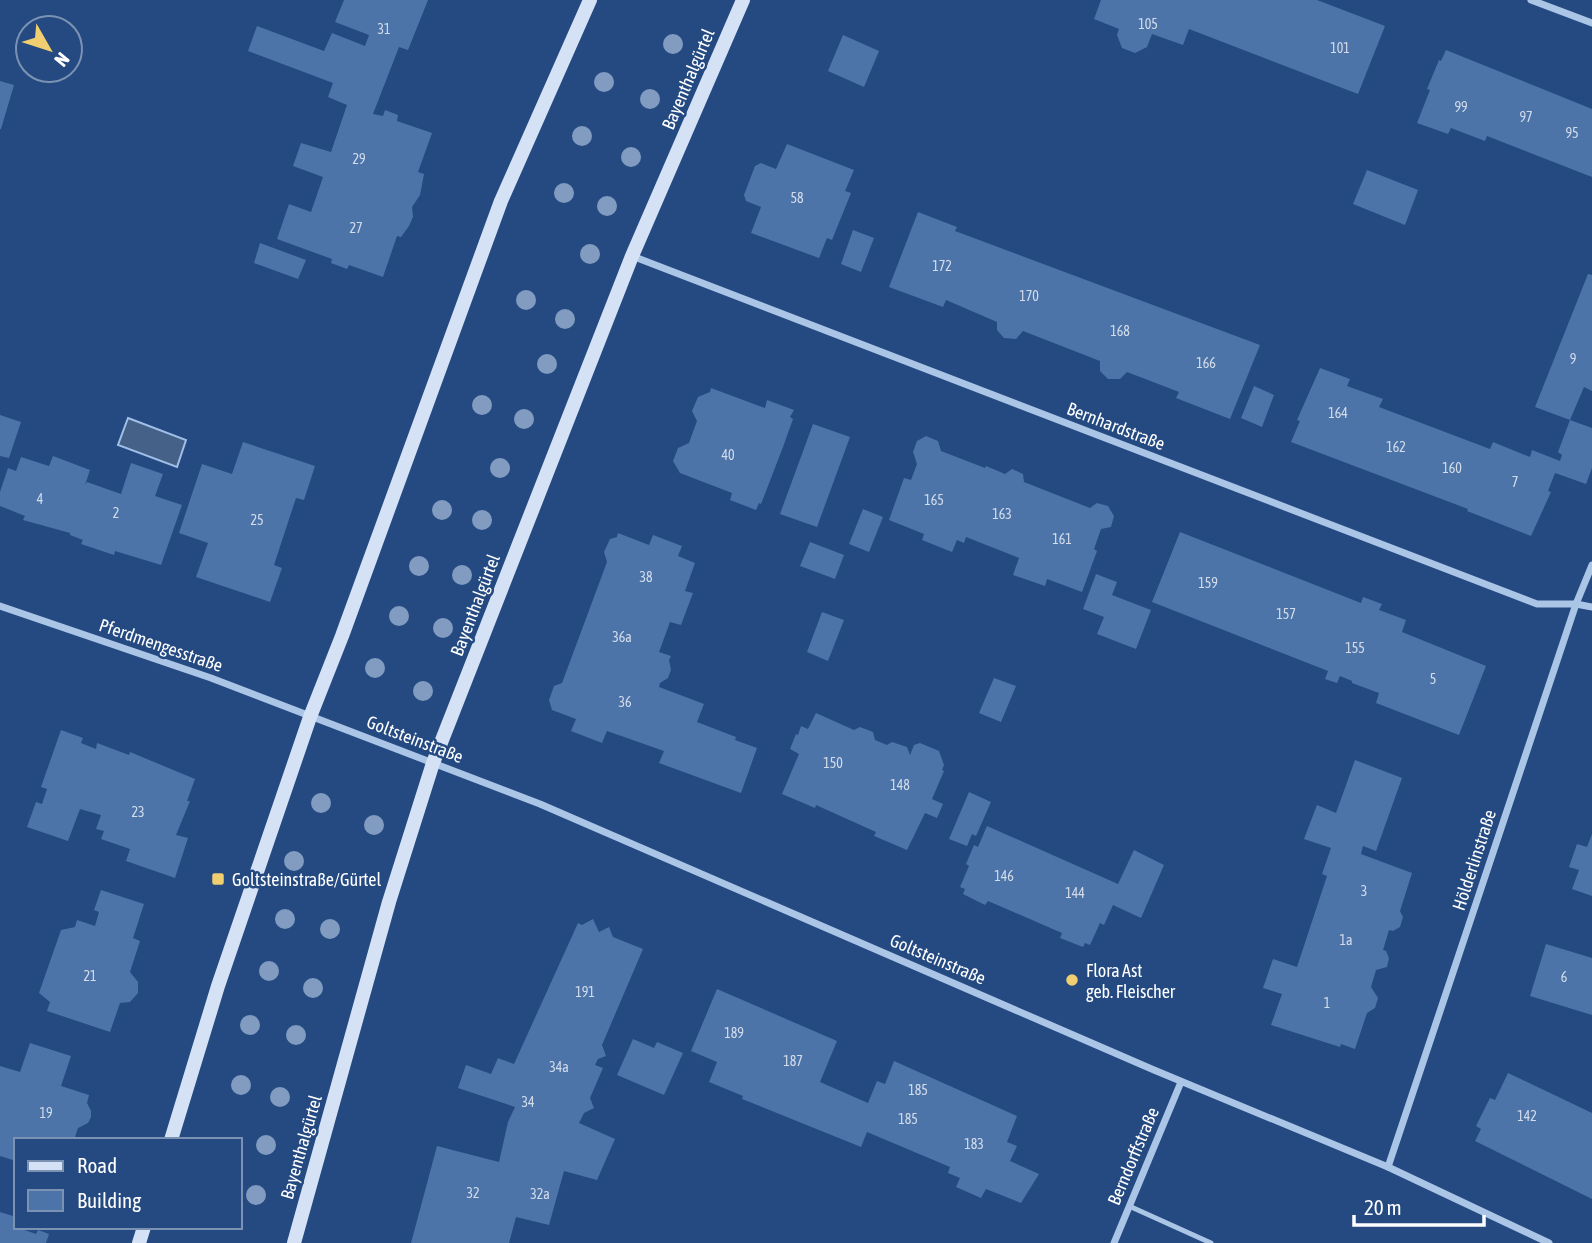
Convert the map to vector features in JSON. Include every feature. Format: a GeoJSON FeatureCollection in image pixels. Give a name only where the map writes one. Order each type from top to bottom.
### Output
{"type":"FeatureCollection","features":[{"type":"Feature","properties":{"kind":"main road"},"geometry":{"type":"LineString","coordinates":[[172,1138],[218,986],[310,716],[501,201],[590,0]]}},
{"type":"Feature","properties":{"kind":"main road","name":"Bayenthalgürtel"},"geometry":{"type":"LineString","coordinates":[[294,1243],[389,902],[433,763],[632,256],[743,0]]}},
{"type":"Feature","properties":{"kind":"street"},"geometry":{"type":"LineString","coordinates":[[1531,0],[1592,23]]}},
{"type":"Feature","properties":{"kind":"street","name":"Bernhardstraße"},"geometry":{"type":"LineString","coordinates":[[632,256],[1538,604],[1576,604],[1592,607]]}},
{"type":"Feature","properties":{"kind":"street","name":"Hölderlinstraße"},"geometry":{"type":"LineString","coordinates":[[1388,1167],[1576,604],[1592,565]]}},
{"type":"Feature","properties":{"kind":"street","name":"Pferdmengesstraße"},"geometry":{"type":"LineString","coordinates":[[0,606],[310,716]]}},
{"type":"Feature","properties":{"kind":"street","name":"Goltsteinstraße"},"geometry":{"type":"LineString","coordinates":[[310,716],[552,809],[1181,1082],[1388,1167],[1549,1243]]}},
{"type":"Feature","properties":{"kind":"street","name":"Berndorffstraße"},"geometry":{"type":"LineString","coordinates":[[1114,1243],[1181,1082]]}},
{"type":"Feature","properties":{"kind":"lane"},"geometry":{"type":"LineString","coordinates":[[1129,1206],[1211,1243]]}},
{"type":"Feature","properties":{"kind":"water"},"geometry":{"type":"Polygon","coordinates":[[[128,418],[186,440],[177,467],[118,445],[128,418]]]}},
{"type":"Feature","properties":{"kind":"building"},"geometry":{"type":"Polygon","coordinates":[[[344,0],[428,0],[408,50],[399,47],[373,114],[383,116],[385,110],[398,115],[397,121],[432,133],[418,172],[424,174],[420,195],[412,207],[413,217],[401,237],[397,236],[383,277],[349,265],[347,269],[331,263],[332,259],[277,239],[289,204],[311,212],[323,177],[293,166],[301,143],[331,152],[347,105],[328,97],[333,83],[248,51],[257,26],[324,51],[332,33],[365,46],[369,35],[335,22],[344,0]]]}},
{"type":"Feature","properties":{"kind":"building"},"geometry":{"type":"Polygon","coordinates":[[[1101,0],[1317,0],[1385,26],[1358,94],[1189,29],[1183,45],[1152,34],[1147,47],[1135,53],[1122,48],[1117,35],[1119,29],[1094,19],[1101,0]]]}},
{"type":"Feature","properties":{"kind":"building"},"geometry":{"type":"Polygon","coordinates":[[[843,35],[879,51],[864,87],[828,71],[843,35]]]}},
{"type":"Feature","properties":{"kind":"building"},"geometry":{"type":"Polygon","coordinates":[[[1446,50],[1592,109],[1592,177],[1487,136],[1485,141],[1451,128],[1448,134],[1417,123],[1430,90],[1427,89],[1446,50]]]}},
{"type":"Feature","properties":{"kind":"building"},"geometry":{"type":"Polygon","coordinates":[[[0,81],[14,85],[1,129],[0,129],[0,81]]]}},
{"type":"Feature","properties":{"kind":"building"},"geometry":{"type":"Polygon","coordinates":[[[787,144],[854,170],[845,191],[851,193],[832,240],[827,238],[819,258],[751,233],[761,207],[746,201],[744,195],[755,166],[761,163],[776,169],[787,144]]]}},
{"type":"Feature","properties":{"kind":"building"},"geometry":{"type":"Polygon","coordinates":[[[1367,170],[1418,190],[1405,225],[1353,204],[1367,170]]]}},
{"type":"Feature","properties":{"kind":"building"},"geometry":{"type":"Polygon","coordinates":[[[918,212],[957,227],[955,231],[1260,345],[1230,419],[1176,398],[1179,392],[1127,372],[1120,379],[1108,379],[1100,371],[1100,361],[1023,331],[1016,339],[1004,338],[997,330],[997,322],[946,300],[943,307],[889,287],[918,212]]]}},
{"type":"Feature","properties":{"kind":"building"},"geometry":{"type":"Polygon","coordinates":[[[853,230],[874,238],[861,272],[841,264],[853,230]]]}},
{"type":"Feature","properties":{"kind":"building"},"geometry":{"type":"Polygon","coordinates":[[[260,243],[306,260],[298,279],[254,263],[260,243]]]}},
{"type":"Feature","properties":{"kind":"building"},"geometry":{"type":"Polygon","coordinates":[[[1588,274],[1592,275],[1592,391],[1584,387],[1570,420],[1535,407],[1588,274]]]}},
{"type":"Feature","properties":{"kind":"building"},"geometry":{"type":"Polygon","coordinates":[[[1320,368],[1350,379],[1347,386],[1383,399],[1379,407],[1490,449],[1493,442],[1530,457],[1532,450],[1560,461],[1562,455],[1558,452],[1570,420],[1592,428],[1592,468],[1586,484],[1555,473],[1548,491],[1551,492],[1531,536],[1467,511],[1468,509],[1291,442],[1300,421],[1297,420],[1320,368]]]}},
{"type":"Feature","properties":{"kind":"building"},"geometry":{"type":"Polygon","coordinates":[[[1254,386],[1274,395],[1262,427],[1241,418],[1254,386]]]}},
{"type":"Feature","properties":{"kind":"building"},"geometry":{"type":"Polygon","coordinates":[[[711,388],[765,408],[767,400],[794,410],[783,447],[761,504],[759,503],[756,510],[730,500],[732,493],[680,473],[673,461],[678,448],[689,443],[697,421],[692,411],[698,397],[710,392],[711,388]]]}},
{"type":"Feature","properties":{"kind":"building"},"geometry":{"type":"Polygon","coordinates":[[[0,415],[21,422],[9,458],[0,456],[0,415]]]}},
{"type":"Feature","properties":{"kind":"building"},"geometry":{"type":"Polygon","coordinates":[[[813,424],[850,437],[817,527],[780,514],[813,424]]]}},
{"type":"Feature","properties":{"kind":"building"},"geometry":{"type":"Polygon","coordinates":[[[926,436],[938,441],[941,451],[985,468],[986,466],[1005,474],[1012,469],[1023,474],[1024,482],[1090,508],[1097,503],[1108,506],[1114,516],[1111,527],[1101,529],[1094,549],[1097,551],[1082,592],[1047,579],[1045,586],[1013,575],[1019,558],[966,537],[964,543],[957,540],[952,552],[922,540],[924,534],[889,520],[904,478],[911,480],[917,464],[913,452],[917,441],[926,436]]]}},
{"type":"Feature","properties":{"kind":"building"},"geometry":{"type":"Polygon","coordinates":[[[243,442],[315,466],[304,500],[296,498],[274,565],[282,568],[270,602],[196,577],[208,543],[179,533],[202,464],[232,474],[243,442]]]}},
{"type":"Feature","properties":{"kind":"building"},"geometry":{"type":"Polygon","coordinates":[[[53,456],[90,470],[85,485],[87,482],[121,494],[131,463],[163,474],[155,496],[182,505],[161,565],[115,551],[114,555],[81,544],[83,540],[70,533],[23,520],[25,516],[0,506],[0,492],[8,468],[16,471],[21,457],[49,466],[53,456]]]}},
{"type":"Feature","properties":{"kind":"building"},"geometry":{"type":"Polygon","coordinates":[[[863,509],[883,517],[869,552],[849,544],[863,509]]]}},
{"type":"Feature","properties":{"kind":"building"},"geometry":{"type":"Polygon","coordinates":[[[1180,532],[1361,603],[1363,597],[1382,604],[1379,610],[1406,620],[1402,632],[1486,666],[1459,735],[1376,703],[1379,693],[1352,681],[1340,676],[1337,683],[1325,679],[1328,671],[1152,602],[1180,532]]]}},
{"type":"Feature","properties":{"kind":"building"},"geometry":{"type":"Polygon","coordinates":[[[618,533],[649,545],[653,535],[682,546],[678,556],[695,563],[685,591],[693,593],[681,625],[670,622],[659,652],[671,656],[671,670],[668,678],[660,683],[659,687],[704,704],[697,722],[757,748],[741,793],[659,763],[664,751],[607,731],[602,743],[571,731],[576,719],[552,710],[549,700],[554,686],[562,683],[607,562],[604,552],[610,539],[617,537],[618,533]]]}},
{"type":"Feature","properties":{"kind":"building"},"geometry":{"type":"Polygon","coordinates":[[[810,542],[844,555],[835,579],[800,566],[810,542]]]}},
{"type":"Feature","properties":{"kind":"building"},"geometry":{"type":"Polygon","coordinates":[[[1096,574],[1117,582],[1112,595],[1151,610],[1136,649],[1097,634],[1104,617],[1083,609],[1096,574]]]}},
{"type":"Feature","properties":{"kind":"building"},"geometry":{"type":"Polygon","coordinates":[[[822,612],[844,620],[828,661],[807,652],[822,612]]]}},
{"type":"Feature","properties":{"kind":"building"},"geometry":{"type":"Polygon","coordinates":[[[994,678],[1016,686],[1001,722],[979,713],[994,678]]]}},
{"type":"Feature","properties":{"kind":"building"},"geometry":{"type":"Polygon","coordinates":[[[816,713],[854,730],[860,727],[873,732],[875,740],[887,745],[892,742],[907,747],[910,755],[914,745],[920,743],[939,751],[944,771],[932,799],[943,804],[937,818],[925,813],[907,850],[874,836],[876,832],[816,805],[815,808],[782,794],[799,754],[790,749],[796,734],[798,735],[801,726],[808,729],[816,713]]]}},
{"type":"Feature","properties":{"kind":"building"},"geometry":{"type":"Polygon","coordinates":[[[61,730],[83,738],[81,743],[96,749],[97,743],[129,755],[130,752],[195,779],[187,801],[190,801],[176,835],[188,838],[175,878],[126,861],[130,849],[101,839],[104,831],[96,829],[101,815],[80,809],[68,841],[27,827],[36,802],[42,804],[47,789],[41,787],[61,730]]]}},
{"type":"Feature","properties":{"kind":"building"},"geometry":{"type":"Polygon","coordinates":[[[1355,760],[1402,778],[1376,851],[1363,846],[1361,854],[1412,873],[1400,911],[1403,917],[1400,927],[1389,930],[1383,950],[1389,958],[1387,967],[1376,970],[1371,987],[1378,998],[1375,1008],[1367,1013],[1355,1049],[1341,1044],[1340,1047],[1271,1025],[1282,994],[1263,988],[1273,959],[1297,967],[1327,876],[1322,874],[1331,848],[1304,839],[1317,805],[1336,813],[1355,760]]]}},
{"type":"Feature","properties":{"kind":"building"},"geometry":{"type":"Polygon","coordinates":[[[969,792],[991,802],[976,836],[972,834],[967,846],[949,839],[969,792]]]}},
{"type":"Feature","properties":{"kind":"building"},"geometry":{"type":"Polygon","coordinates":[[[987,826],[1118,884],[1134,850],[1164,865],[1141,918],[1113,905],[1104,925],[1100,923],[1090,945],[1085,943],[1083,947],[1060,938],[1062,933],[988,901],[985,905],[963,894],[965,889],[960,887],[969,866],[966,864],[974,845],[978,847],[987,826]]]}},
{"type":"Feature","properties":{"kind":"building"},"geometry":{"type":"Polygon","coordinates":[[[1592,834],[1592,896],[1572,889],[1579,870],[1569,867],[1577,844],[1587,847],[1592,834]]]}},
{"type":"Feature","properties":{"kind":"building"},"geometry":{"type":"Polygon","coordinates":[[[101,890],[144,904],[133,938],[140,941],[130,972],[138,982],[138,993],[130,1002],[120,1003],[110,1032],[47,1011],[50,1002],[39,993],[61,930],[75,927],[77,920],[95,926],[99,912],[94,910],[101,890]]]}},
{"type":"Feature","properties":{"kind":"building"},"geometry":{"type":"Polygon","coordinates":[[[593,919],[599,932],[609,927],[613,937],[643,949],[602,1045],[606,1056],[598,1059],[595,1065],[603,1068],[590,1098],[594,1108],[584,1113],[579,1123],[615,1139],[597,1180],[564,1171],[549,1225],[516,1217],[509,1243],[411,1243],[437,1146],[499,1162],[508,1122],[515,1107],[458,1088],[466,1065],[491,1074],[498,1058],[514,1064],[578,923],[582,925],[593,919]]]}},
{"type":"Feature","properties":{"kind":"building"},"geometry":{"type":"Polygon","coordinates":[[[1546,944],[1592,958],[1592,1015],[1530,996],[1546,944]]]}},
{"type":"Feature","properties":{"kind":"building"},"geometry":{"type":"Polygon","coordinates":[[[717,989],[837,1041],[820,1082],[868,1103],[877,1081],[885,1084],[894,1061],[1017,1116],[1007,1142],[1017,1146],[1010,1161],[1039,1174],[1021,1203],[986,1189],[981,1198],[956,1187],[960,1178],[948,1173],[950,1167],[867,1132],[861,1147],[742,1099],[743,1096],[709,1082],[717,1062],[691,1051],[717,989]]]}},
{"type":"Feature","properties":{"kind":"building"},"geometry":{"type":"Polygon","coordinates":[[[633,1039],[654,1048],[657,1042],[683,1053],[664,1095],[617,1075],[633,1039]]]}},
{"type":"Feature","properties":{"kind":"building"},"geometry":{"type":"Polygon","coordinates":[[[30,1043],[71,1056],[61,1086],[89,1095],[87,1103],[91,1117],[88,1123],[78,1128],[75,1138],[14,1138],[14,1160],[0,1156],[0,1066],[20,1072],[30,1043]]]}},
{"type":"Feature","properties":{"kind":"building"},"geometry":{"type":"Polygon","coordinates":[[[1508,1073],[1592,1113],[1592,1199],[1475,1141],[1481,1129],[1476,1126],[1490,1098],[1495,1100],[1508,1073]]]}},
{"type":"Feature","properties":{"kind":"building"},"geometry":{"type":"Polygon","coordinates":[[[0,1212],[13,1216],[14,1229],[36,1234],[38,1230],[49,1234],[46,1243],[0,1243],[0,1212]]]}},
{"type":"Feature","properties":{"kind":"place","name":"Goltsteinstraße/Gürtel"},"geometry":{"type":"Point","coordinates":[218,879]}},
{"type":"Feature","properties":{"kind":"place","name":"Flora Ast geb. Fleischer"},"geometry":{"type":"Point","coordinates":[1072,980]}}]}
